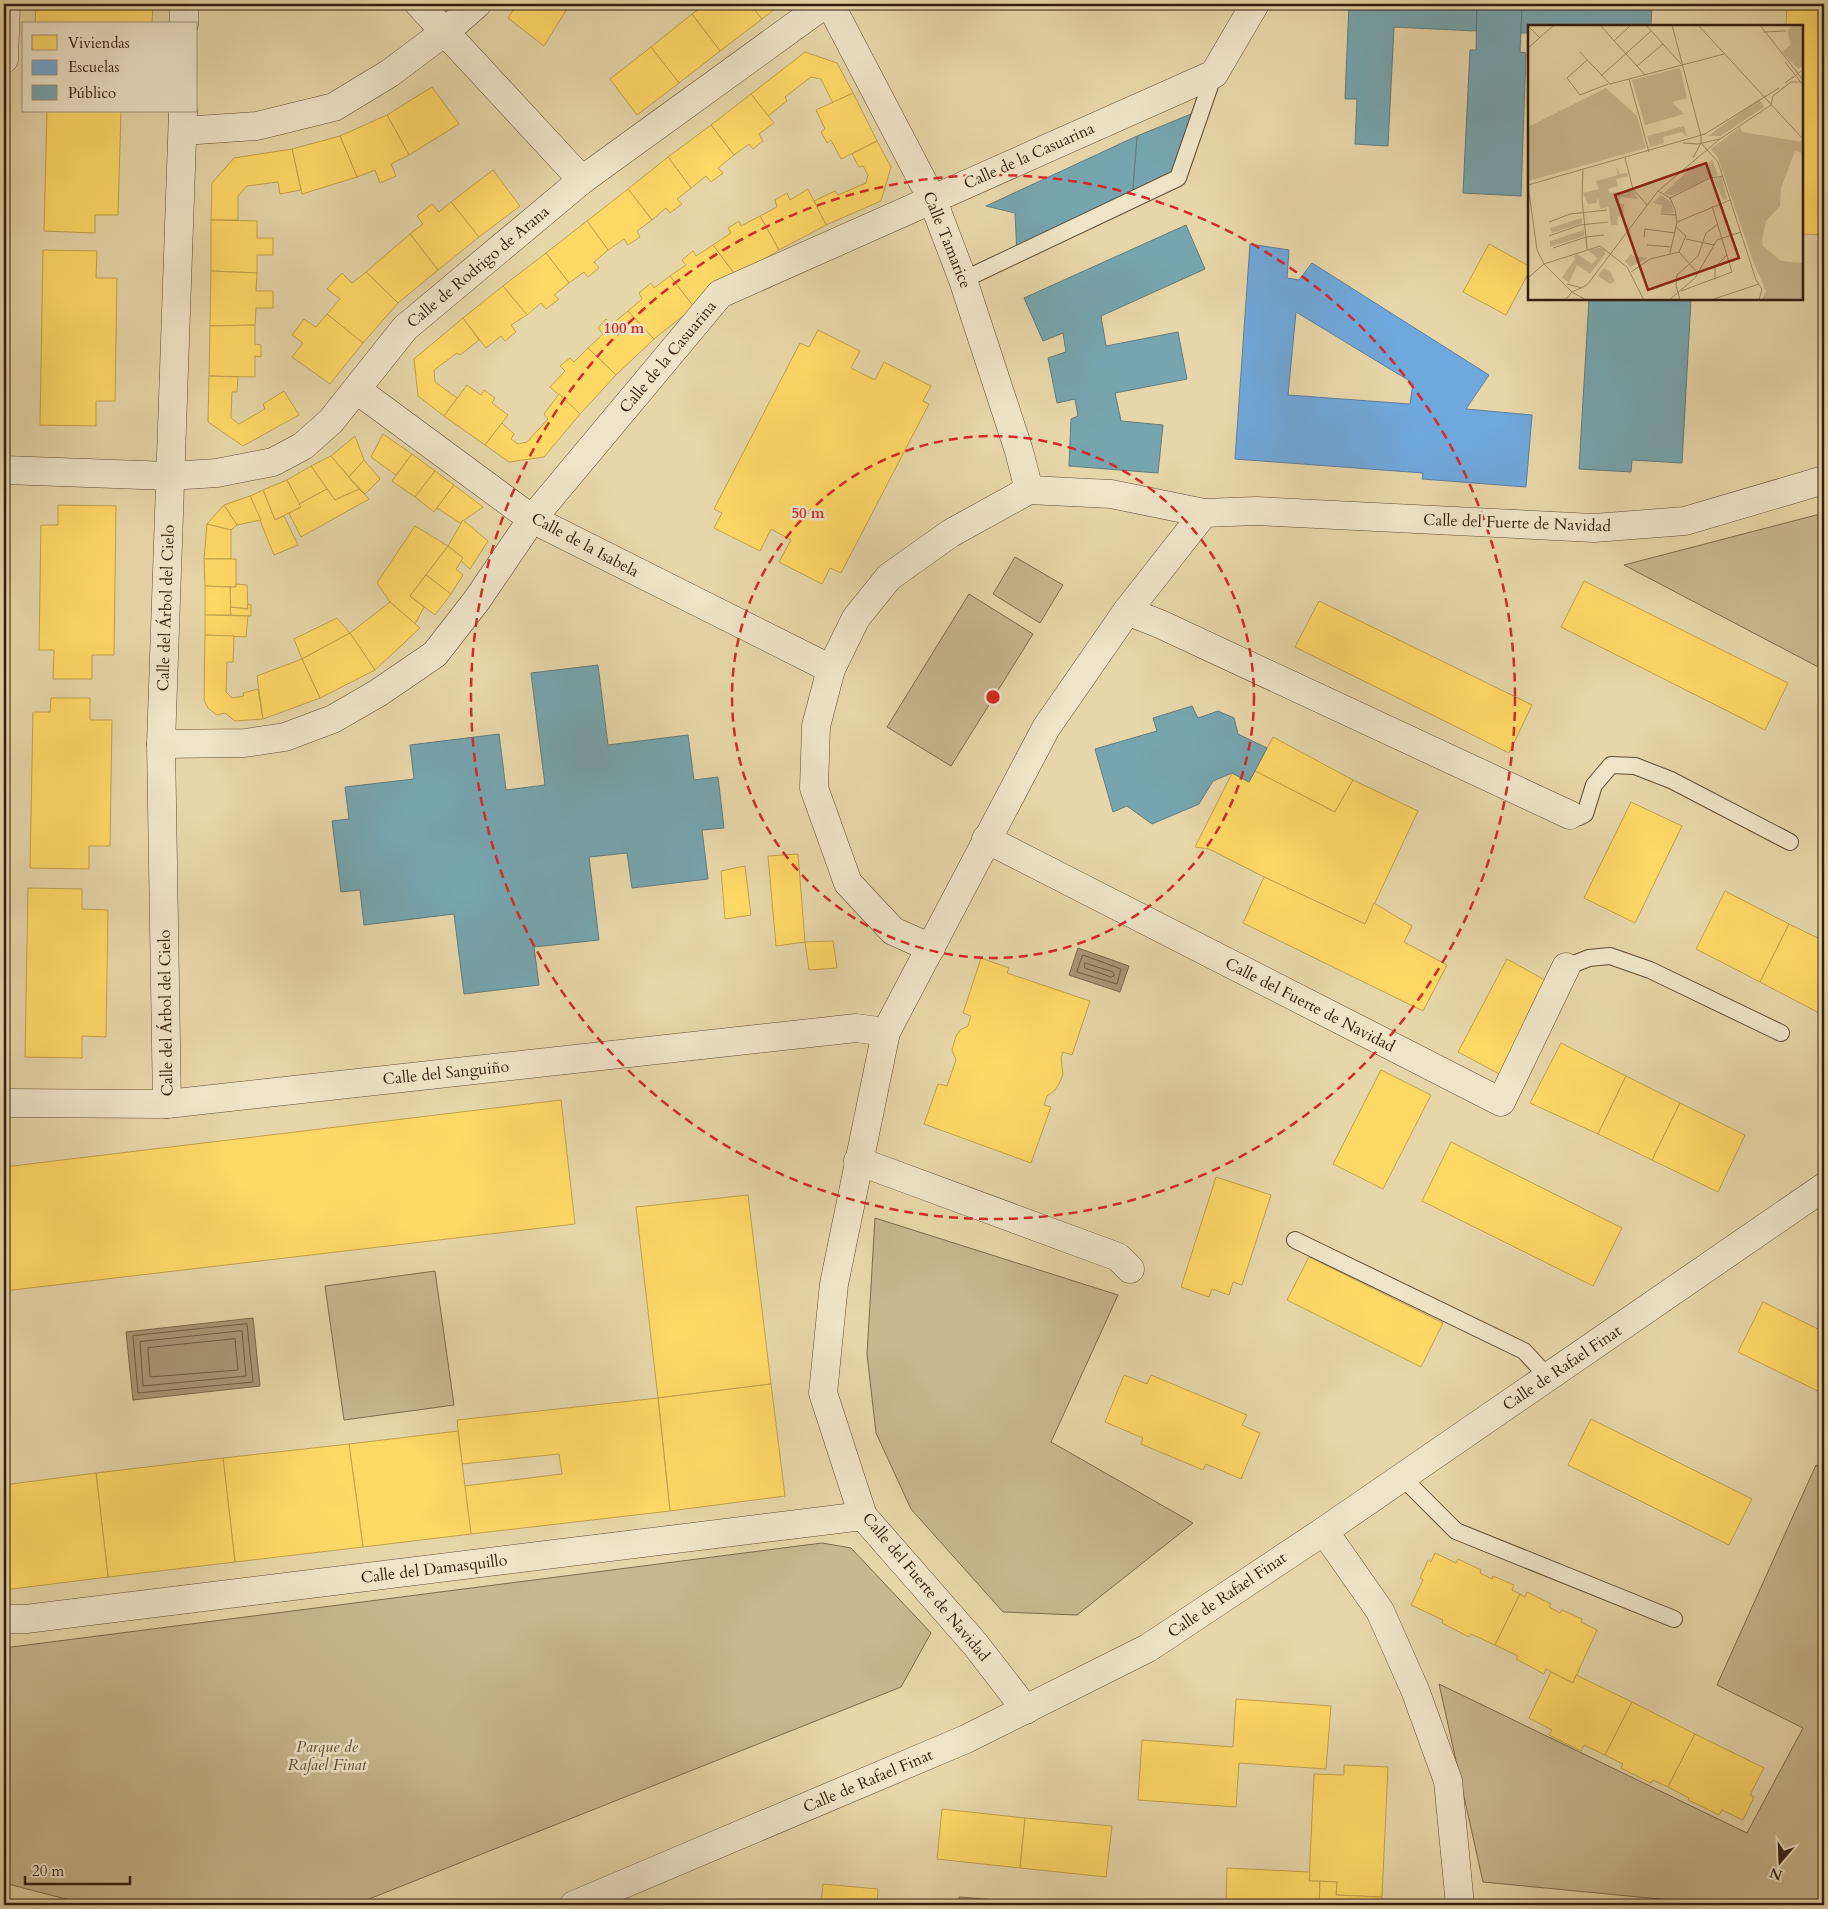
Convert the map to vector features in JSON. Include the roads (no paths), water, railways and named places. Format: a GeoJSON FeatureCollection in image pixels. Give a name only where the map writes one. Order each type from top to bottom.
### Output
{"type":"FeatureCollection","features":[{"type":"Feature","properties":{"kind":"street"},"geometry":{"type":"LineString","coordinates":[[4,59],[6,4]]}},
{"type":"Feature","properties":{"kind":"street"},"geometry":{"type":"LineString","coordinates":[[184,4],[184,22]]}},
{"type":"Feature","properties":{"kind":"street"},"geometry":{"type":"LineString","coordinates":[[419,4],[582,180]]}},
{"type":"Feature","properties":{"kind":"street"},"geometry":{"type":"LineString","coordinates":[[183,121],[257,126],[334,107],[390,73],[446,31],[477,4]]}},
{"type":"Feature","properties":{"kind":"street","name":"Calle de Rodrigo de Arana"},"geometry":{"type":"LineString","coordinates":[[4,470],[170,476],[217,473],[273,462],[303,446],[331,421],[404,328],[582,180],[825,4]]}},
{"type":"Feature","properties":{"kind":"street","name":"Calle Tamarice"},"geometry":{"type":"LineString","coordinates":[[830,4],[933,201],[963,280],[1019,451],[1029,490]]}},
{"type":"Feature","properties":{"kind":"street"},"geometry":{"type":"LineString","coordinates":[[1214,74],[1255,4]]}},
{"type":"Feature","properties":{"kind":"street"},"geometry":{"type":"LineString","coordinates":[[4,48],[22,49]]}},
{"type":"Feature","properties":{"kind":"street","name":"Calle de la Casuarina"},"geometry":{"type":"LineString","coordinates":[[162,744],[245,743],[285,736],[333,719],[378,693],[435,654],[477,600],[532,519],[720,294],[933,201],[976,178],[1214,74]]}},
{"type":"Feature","properties":{"kind":"street","name":"Calle del Árbol del Cielo"},"geometry":{"type":"LineString","coordinates":[[167,1104],[162,744],[183,121]]}},
{"type":"Feature","properties":{"kind":"street","name":"Calle de la Isabela"},"geometry":{"type":"LineString","coordinates":[[357,390],[532,519],[831,669]]}},
{"type":"Feature","properties":{"kind":"street","name":"Calle del Fuerte de Navidad"},"geometry":{"type":"LineString","coordinates":[[1029,490],[1111,494],[1204,513],[1256,511],[1594,528],[1686,521],[1824,480]]}},
{"type":"Feature","properties":{"kind":"street"},"geometry":{"type":"LineString","coordinates":[[931,948],[893,931],[848,883],[814,788],[816,726],[831,669],[856,618],[889,577],[951,533],[1029,490]]}},
{"type":"Feature","properties":{"kind":"street","name":"Calle del Fuerte de Navidad"},"geometry":{"type":"LineString","coordinates":[[1026,1710],[975,1644],[863,1516],[823,1393],[834,1284],[886,1032],[1046,728],[1126,611],[1204,513]]}},
{"type":"Feature","properties":{"kind":"street"},"geometry":{"type":"LineString","coordinates":[[1126,611],[1160,624],[1570,815]]}},
{"type":"Feature","properties":{"kind":"street","name":"Calle del Fuerte de Navidad"},"geometry":{"type":"LineString","coordinates":[[986,839],[1501,1102],[1566,967]]}},
{"type":"Feature","properties":{"kind":"street","name":"Calle del Sanguiño"},"geometry":{"type":"LineString","coordinates":[[4,1103],[167,1104],[856,1028],[886,1032]]}},
{"type":"Feature","properties":{"kind":"street"},"geometry":{"type":"LineString","coordinates":[[858,1161],[1118,1258],[1130,1269]]}},
{"type":"Feature","properties":{"kind":"street","name":"Calle de Rafael Finat"},"geometry":{"type":"LineString","coordinates":[[586,1903],[966,1739],[1148,1648],[1324,1531],[1824,1187]]}},
{"type":"Feature","properties":{"kind":"street","name":"Calle del Damasquillo"},"geometry":{"type":"LineString","coordinates":[[4,1619],[46,1617],[863,1516]]}},
{"type":"Feature","properties":{"kind":"street"},"geometry":{"type":"LineString","coordinates":[[1324,1531],[1380,1611],[1418,1699],[1448,1780],[1460,1905]]}},
{"type":"Feature","properties":{"kind":"lane"},"geometry":{"type":"LineString","coordinates":[[963,280],[1178,178],[1214,74]]}},
{"type":"Feature","properties":{"kind":"lane"},"geometry":{"type":"LineString","coordinates":[[1570,815],[1579,817],[1585,814],[1594,785],[1611,765],[1635,766],[1671,780],[1790,842]]}},
{"type":"Feature","properties":{"kind":"lane"},"geometry":{"type":"LineString","coordinates":[[1566,967],[1589,958],[1610,956],[1650,970],[1781,1033]]}},
{"type":"Feature","properties":{"kind":"lane"},"geometry":{"type":"LineString","coordinates":[[1295,1240],[1524,1351],[1548,1377]]}},
{"type":"Feature","properties":{"kind":"lane"},"geometry":{"type":"LineString","coordinates":[[1402,1477],[1456,1531],[1674,1619]]}},
{"type":"Feature","properties":{"kind":"water"},"geometry":{"type":"Polygon","coordinates":[[[1078,948],[1129,966],[1120,992],[1069,975],[1078,948]]]}},
{"type":"Feature","properties":{"kind":"water"},"geometry":{"type":"Polygon","coordinates":[[[253,1318],[260,1386],[133,1400],[126,1332],[253,1318]]]}},
{"type":"Feature","properties":{"kind":"park label","name":"Parque de Rafael Finat"},"geometry":{"type":"Point","coordinates":[327,1756]}}]}
